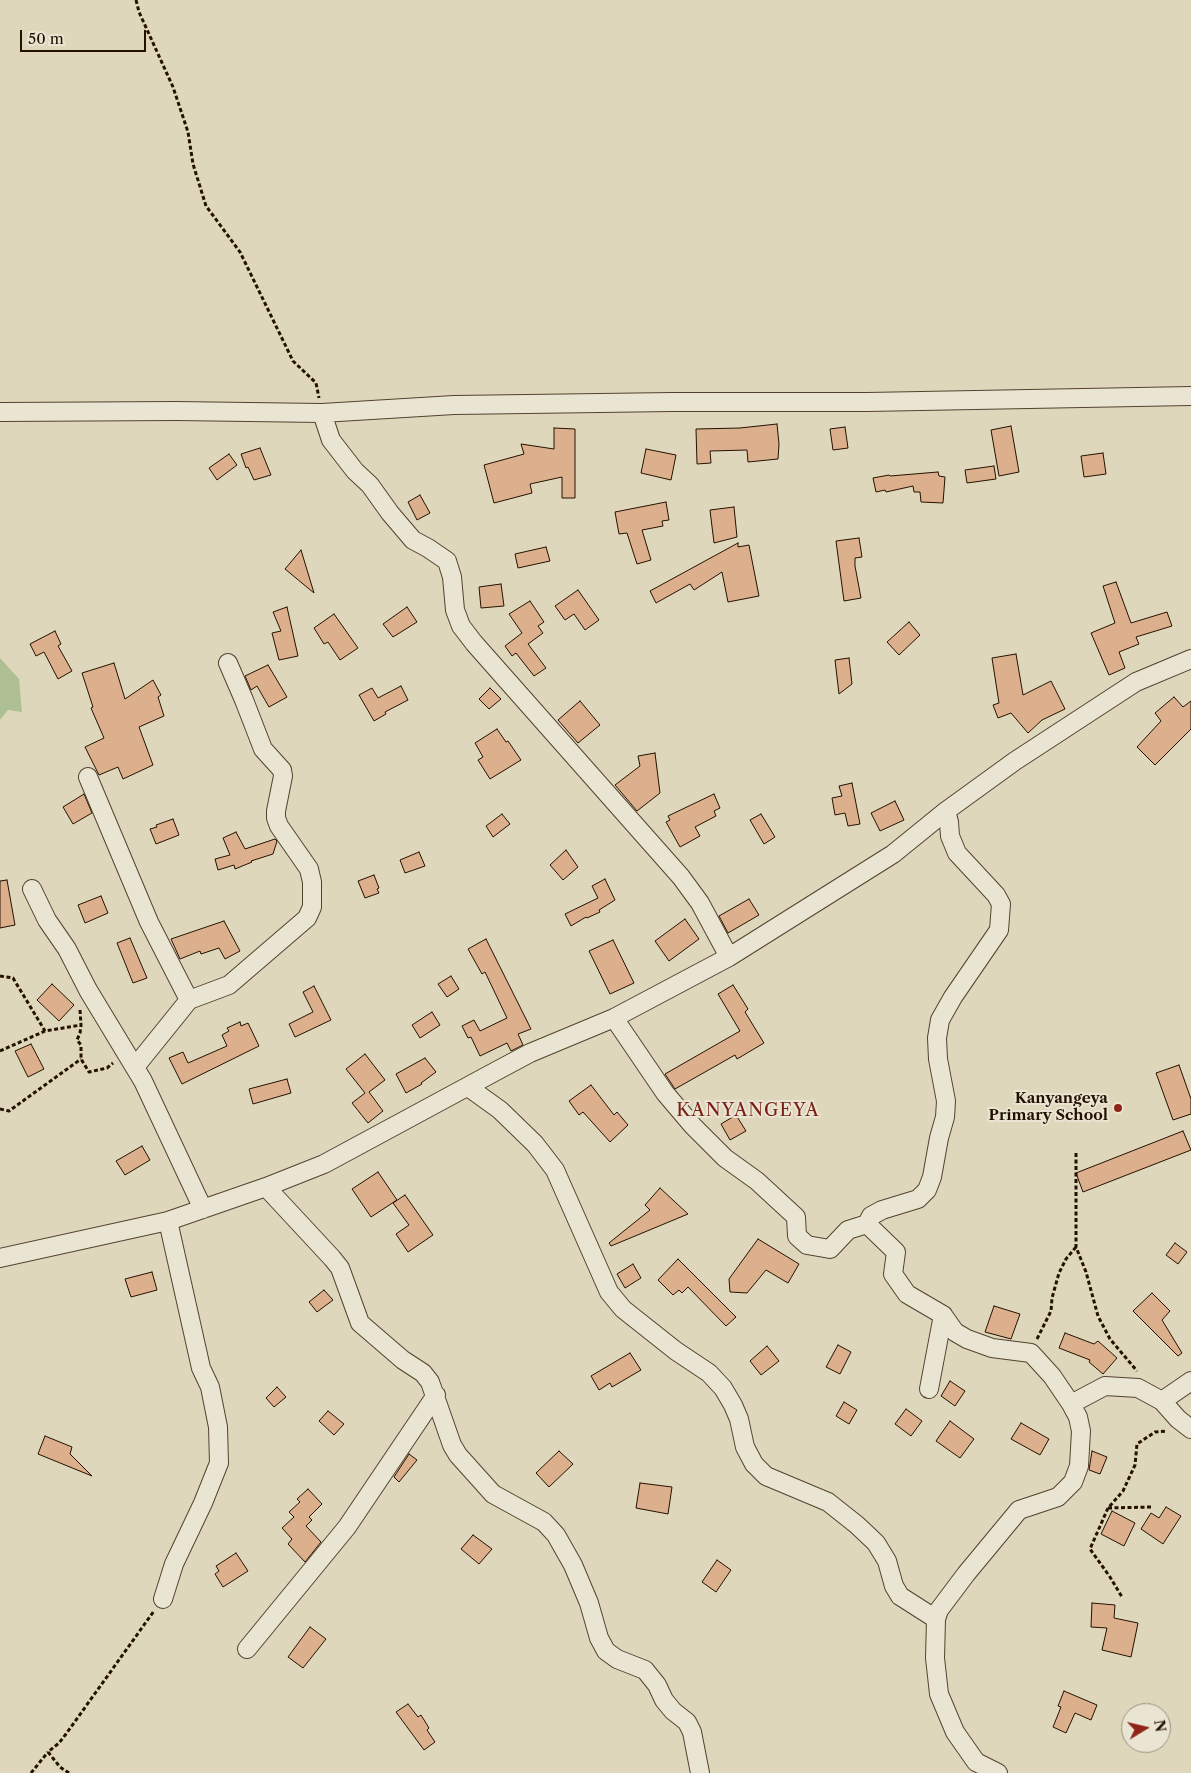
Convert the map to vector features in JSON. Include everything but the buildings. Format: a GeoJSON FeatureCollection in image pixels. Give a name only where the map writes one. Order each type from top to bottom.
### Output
{"type":"FeatureCollection","features":[{"type":"Feature","properties":{"kind":"street"},"geometry":{"type":"LineString","coordinates":[[0,412],[176,410],[322,413],[454,405],[867,402],[1191,396]]}},
{"type":"Feature","properties":{"kind":"street"},"geometry":{"type":"LineString","coordinates":[[322,413],[331,440],[390,513],[413,540],[447,561],[452,577],[455,610],[461,626],[681,877],[700,903],[729,957]]}},
{"type":"Feature","properties":{"kind":"street"},"geometry":{"type":"LineString","coordinates":[[0,1258],[168,1221],[266,1187],[324,1164],[530,1054],[614,1018],[729,957],[893,854],[946,811],[1015,761],[1136,682],[1191,659]]}},
{"type":"Feature","properties":{"kind":"street"},"geometry":{"type":"LineString","coordinates":[[131,1060],[188,1000],[230,985],[307,918],[312,907],[310,869],[279,826],[276,818],[283,776],[282,770],[263,749],[228,663]]}},
{"type":"Feature","properties":{"kind":"street"},"geometry":{"type":"LineString","coordinates":[[88,777],[149,922],[188,1000]]}},
{"type":"Feature","properties":{"kind":"street"},"geometry":{"type":"LineString","coordinates":[[614,1018],[665,1093],[693,1126],[725,1158],[757,1181],[796,1217],[797,1236],[807,1245],[830,1249],[848,1230],[867,1224],[871,1216],[882,1210],[918,1200],[927,1190],[932,1177],[945,1117],[946,1101],[938,1059],[937,1038],[940,1020],[953,996],[999,930],[1001,904],[996,895],[957,853],[950,836],[950,822],[946,811]]}},
{"type":"Feature","properties":{"kind":"street"},"geometry":{"type":"LineString","coordinates":[[32,889],[47,920],[67,949],[88,990],[131,1060],[203,1208]]}},
{"type":"Feature","properties":{"kind":"street"},"geometry":{"type":"LineString","coordinates":[[468,1087],[500,1110],[535,1144],[555,1170],[590,1244],[597,1266],[609,1292],[623,1309],[709,1373],[722,1388],[736,1412],[745,1447],[754,1464],[766,1476],[828,1502],[852,1521],[876,1543],[887,1561],[894,1586],[900,1596],[936,1619]]}},
{"type":"Feature","properties":{"kind":"street"},"geometry":{"type":"LineString","coordinates":[[266,1187],[340,1268],[360,1323],[403,1360],[423,1373],[430,1382],[452,1445],[458,1455],[494,1494],[544,1522],[556,1535],[573,1565],[589,1603],[599,1638],[606,1651],[617,1659],[645,1670],[657,1685],[664,1700],[673,1711],[687,1722],[692,1732],[700,1773]]}},
{"type":"Feature","properties":{"kind":"street"},"geometry":{"type":"LineString","coordinates":[[163,1599],[174,1564],[204,1503],[219,1463],[218,1427],[210,1388],[201,1368],[168,1221]]}},
{"type":"Feature","properties":{"kind":"street"},"geometry":{"type":"LineString","coordinates":[[867,1224],[896,1252],[893,1274],[908,1294],[943,1315],[955,1332],[967,1339],[992,1348],[1030,1353],[1052,1376],[1078,1417],[1081,1430],[1079,1466],[1073,1482],[1058,1497],[1019,1510],[956,1586],[939,1610],[936,1619],[935,1658],[939,1694],[955,1732],[976,1762],[998,1773]]}},
{"type":"Feature","properties":{"kind":"street"},"geometry":{"type":"LineString","coordinates":[[929,1389],[943,1315]]}},
{"type":"Feature","properties":{"kind":"street"},"geometry":{"type":"LineString","coordinates":[[1162,1401],[1191,1382]]}},
{"type":"Feature","properties":{"kind":"street"},"geometry":{"type":"LineString","coordinates":[[1071,1404],[1105,1386],[1138,1388],[1162,1401],[1190,1429]]}},
{"type":"Feature","properties":{"kind":"street"},"geometry":{"type":"LineString","coordinates":[[246,1650],[346,1527],[436,1395]]}},
{"type":"Feature","properties":{"kind":"path"},"geometry":{"type":"LineString","coordinates":[[136,0],[139,12],[182,114],[188,132],[193,164],[206,206],[240,252],[294,362],[316,383],[322,413]]}},
{"type":"Feature","properties":{"kind":"path"},"geometry":{"type":"LineString","coordinates":[[0,976],[13,978],[45,1031]]}},
{"type":"Feature","properties":{"kind":"path"},"geometry":{"type":"LineString","coordinates":[[79,1006],[81,1025],[80,1033],[76,1040],[82,1046],[81,1059],[89,1072],[131,1060]]}},
{"type":"Feature","properties":{"kind":"path"},"geometry":{"type":"LineString","coordinates":[[0,1051],[45,1031],[81,1025]]}},
{"type":"Feature","properties":{"kind":"path"},"geometry":{"type":"LineString","coordinates":[[0,1109],[9,1111],[81,1059]]}},
{"type":"Feature","properties":{"kind":"path"},"geometry":{"type":"LineString","coordinates":[[1076,1153],[1076,1247],[1086,1272],[1098,1316],[1110,1339],[1139,1373]]}},
{"type":"Feature","properties":{"kind":"path"},"geometry":{"type":"LineString","coordinates":[[1030,1353],[1051,1311],[1052,1298],[1059,1273],[1066,1259],[1076,1247]]}},
{"type":"Feature","properties":{"kind":"path"},"geometry":{"type":"LineString","coordinates":[[1122,1597],[1110,1576],[1090,1549],[1108,1508],[1123,1491],[1135,1465],[1137,1444],[1155,1432],[1190,1429]]}},
{"type":"Feature","properties":{"kind":"path"},"geometry":{"type":"LineString","coordinates":[[1108,1508],[1152,1507]]}},
{"type":"Feature","properties":{"kind":"path"},"geometry":{"type":"LineString","coordinates":[[31,1773],[48,1752],[60,1743],[163,1599]]}},
{"type":"Feature","properties":{"kind":"path"},"geometry":{"type":"LineString","coordinates":[[48,1752],[60,1767],[69,1773]]}},
{"type":"Feature","properties":{"kind":"green space"},"geometry":{"type":"Polygon","coordinates":[[[0,658],[19,679],[22,712],[8,710],[0,720],[0,658]]]}},
{"type":"Feature","properties":{"kind":"place","name":"Kanyangeya Primary School"},"geometry":{"type":"Point","coordinates":[1118,1108]}},
{"type":"Feature","properties":{"kind":"district","name":"KANYANGEYA"},"geometry":{"type":"Point","coordinates":[748,1111]}}]}
